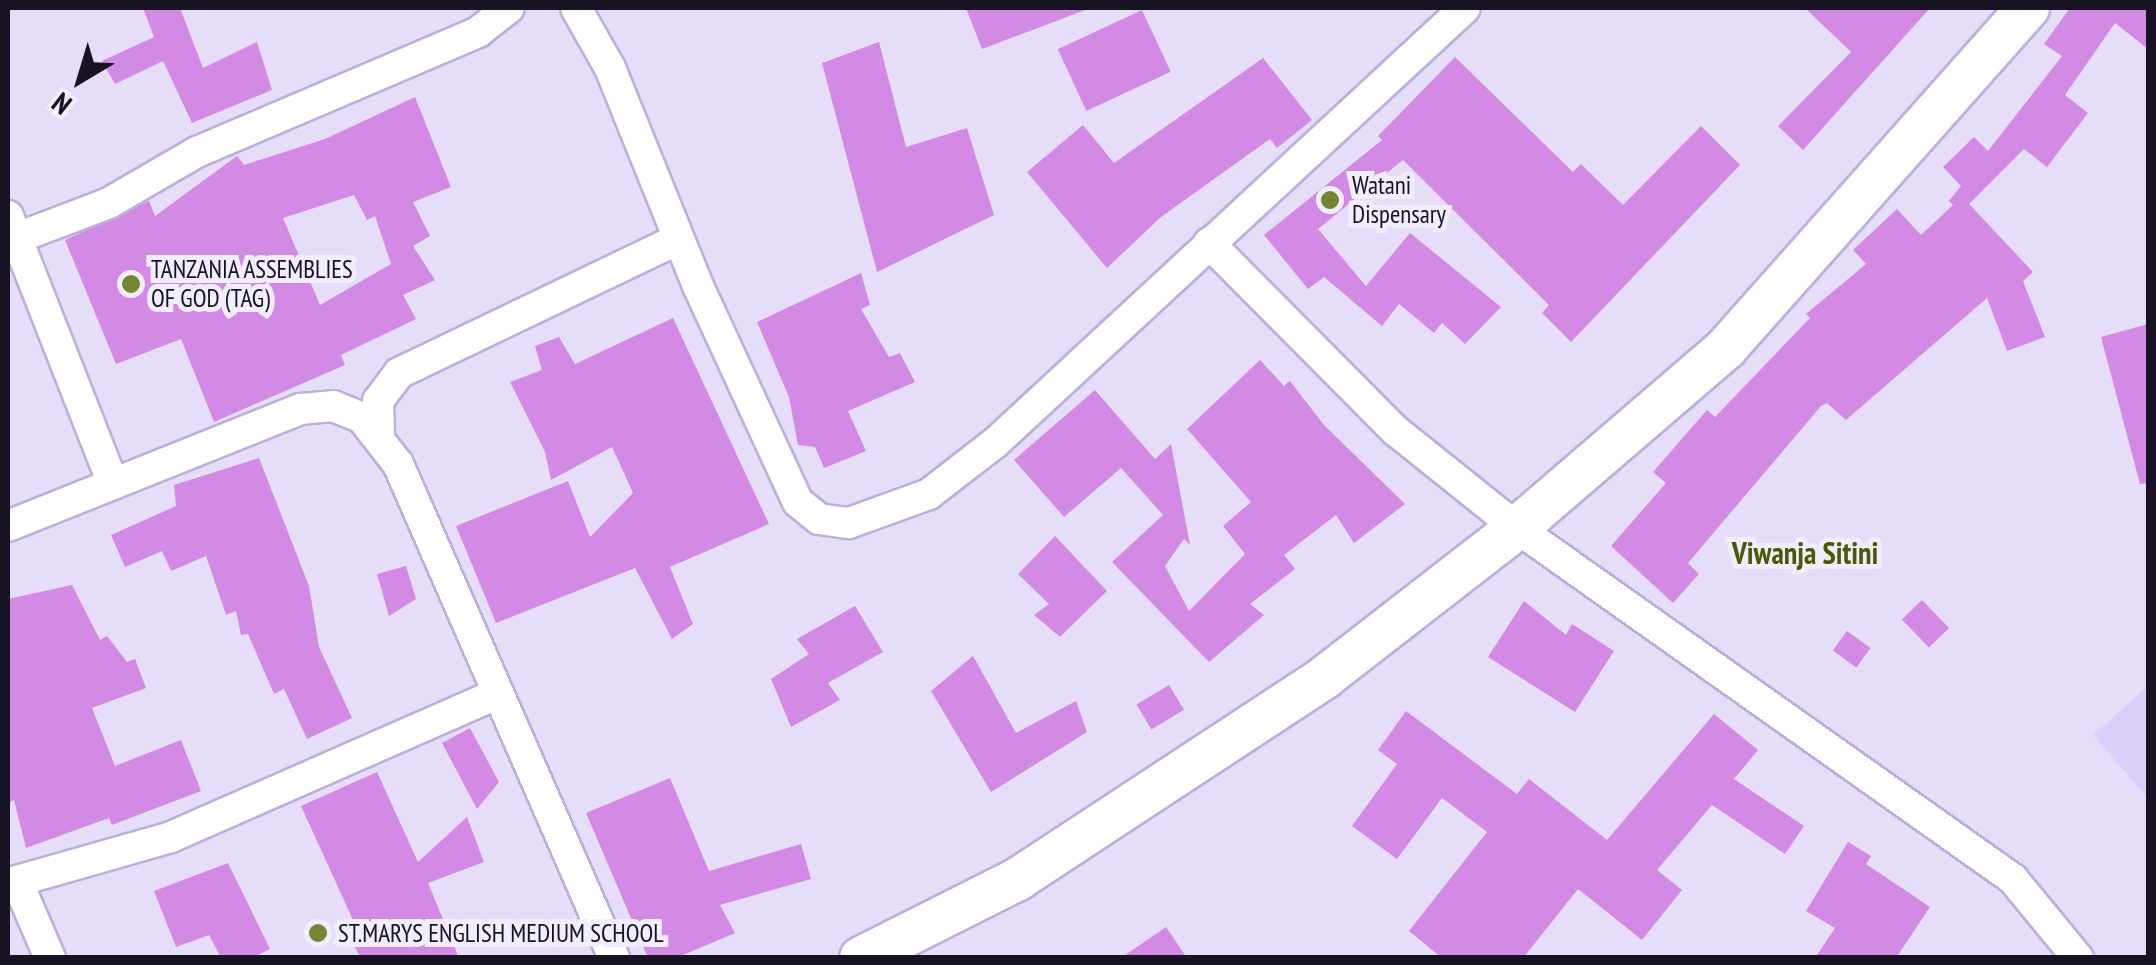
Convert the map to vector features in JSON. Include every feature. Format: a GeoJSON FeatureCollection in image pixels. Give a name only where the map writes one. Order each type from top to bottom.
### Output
{"type":"FeatureCollection","features":[{"type":"Feature","properties":{"kind":"main road"},"geometry":{"type":"LineString","coordinates":[[861,958],[1050,858],[1325,677],[1517,528],[1726,348],[2028,8]]}},
{"type":"Feature","properties":{"kind":"street"},"geometry":{"type":"LineString","coordinates":[[113,484],[12,227],[109,203],[198,152],[478,32],[509,8]]}},
{"type":"Feature","properties":{"kind":"street"},"geometry":{"type":"LineString","coordinates":[[576,8],[610,68],[679,238],[798,502],[818,520],[848,523],[929,494],[995,443],[1465,8]]}},
{"type":"Feature","properties":{"kind":"street"},"geometry":{"type":"LineString","coordinates":[[8,526],[399,373],[679,238]]}},
{"type":"Feature","properties":{"kind":"street"},"geometry":{"type":"LineString","coordinates":[[1209,243],[1396,431],[1517,528],[2013,879],[2078,958]]}},
{"type":"Feature","properties":{"kind":"street"},"geometry":{"type":"LineString","coordinates":[[399,373],[378,401],[378,432],[614,958]]}},
{"type":"Feature","properties":{"kind":"street"},"geometry":{"type":"LineString","coordinates":[[300,409],[348,409],[378,432]]}},
{"type":"Feature","properties":{"kind":"street"},"geometry":{"type":"LineString","coordinates":[[50,958],[11,876],[171,837],[497,694]]}},
{"type":"Feature","properties":{"kind":"shaded area"},"geometry":{"type":"Polygon","coordinates":[[[2148,686],[2148,798],[2093,735],[2148,686]]]}},
{"type":"Feature","properties":{"kind":"building"},"geometry":{"type":"Polygon","coordinates":[[[143,8],[180,8],[203,68],[257,42],[272,90],[192,123],[163,61],[115,84],[102,61],[154,37],[143,8]]]}},
{"type":"Feature","properties":{"kind":"building"},"geometry":{"type":"Polygon","coordinates":[[[966,8],[1085,8],[1085,10],[982,49],[966,8]]]}},
{"type":"Feature","properties":{"kind":"building"},"geometry":{"type":"Polygon","coordinates":[[[1805,8],[1930,8],[1803,150],[1778,126],[1851,52],[1805,8]]]}},
{"type":"Feature","properties":{"kind":"building"},"geometry":{"type":"Polygon","coordinates":[[[2070,8],[2148,8],[2148,49],[2115,23],[2065,95],[2088,113],[2047,167],[2024,149],[1969,204],[2033,272],[2023,281],[2045,337],[2007,351],[1987,298],[1846,420],[1827,403],[1821,406],[1688,563],[1699,574],[1673,603],[1611,546],[1666,483],[1653,472],[1707,410],[1715,417],[1810,318],[1806,314],[1866,264],[1853,250],[1897,209],[1921,235],[1953,205],[1949,201],[1961,186],[1943,167],[1974,137],[1988,151],[2062,56],[2044,44],[2070,8]]]}},
{"type":"Feature","properties":{"kind":"building"},"geometry":{"type":"Polygon","coordinates":[[[1142,10],[1171,72],[1086,111],[1058,49],[1142,10]]]}},
{"type":"Feature","properties":{"kind":"building"},"geometry":{"type":"Polygon","coordinates":[[[879,42],[906,147],[967,128],[994,215],[877,272],[822,63],[879,42]]]}},
{"type":"Feature","properties":{"kind":"building"},"geometry":{"type":"Polygon","coordinates":[[[1455,57],[1573,172],[1581,164],[1623,205],[1701,126],[1740,165],[1571,342],[1542,313],[1549,305],[1403,160],[1318,229],[1366,286],[1410,233],[1501,307],[1465,344],[1442,323],[1434,333],[1399,304],[1382,326],[1324,277],[1308,289],[1264,235],[1382,140],[1378,136],[1455,57]]]}},
{"type":"Feature","properties":{"kind":"building"},"geometry":{"type":"Polygon","coordinates":[[[1263,58],[1312,120],[1277,148],[1270,139],[1161,217],[1107,268],[1027,172],[1083,125],[1114,163],[1263,58]]]}},
{"type":"Feature","properties":{"kind":"building"},"geometry":{"type":"Polygon","coordinates":[[[415,97],[451,187],[413,202],[430,236],[413,246],[435,280],[403,295],[416,319],[341,355],[345,365],[214,422],[181,339],[116,364],[65,240],[149,201],[155,216],[237,156],[244,165],[325,139],[415,97]],[[354,195],[283,218],[320,305],[391,264],[375,216],[367,220],[354,195]]]}},
{"type":"Feature","properties":{"kind":"building"},"geometry":{"type":"Polygon","coordinates":[[[861,273],[870,305],[861,309],[889,357],[900,353],[915,382],[848,411],[866,451],[824,468],[815,447],[798,445],[789,397],[757,322],[861,273]]]}},
{"type":"Feature","properties":{"kind":"building"},"geometry":{"type":"Polygon","coordinates":[[[673,318],[769,524],[670,567],[693,624],[672,639],[635,568],[496,623],[456,526],[568,481],[590,537],[633,493],[612,447],[551,480],[545,452],[510,382],[542,370],[535,346],[559,337],[575,364],[673,318]]]}},
{"type":"Feature","properties":{"kind":"building"},"geometry":{"type":"Polygon","coordinates":[[[2148,324],[2148,483],[2140,484],[2101,337],[2148,324]]]}},
{"type":"Feature","properties":{"kind":"building"},"geometry":{"type":"Polygon","coordinates":[[[1260,360],[1284,386],[1290,381],[1324,425],[1405,504],[1354,543],[1336,515],[1284,555],[1295,569],[1250,604],[1264,615],[1209,662],[1112,562],[1163,515],[1121,468],[1064,517],[1014,460],[1095,390],[1155,459],[1171,444],[1190,545],[1184,539],[1165,566],[1189,611],[1245,554],[1223,526],[1251,502],[1187,429],[1260,360]]]}},
{"type":"Feature","properties":{"kind":"building"},"geometry":{"type":"Polygon","coordinates":[[[259,458],[309,586],[319,647],[352,718],[307,739],[284,689],[274,694],[248,634],[241,635],[236,611],[226,615],[206,556],[171,571],[162,551],[125,567],[111,535],[176,506],[174,485],[259,458]]]}},
{"type":"Feature","properties":{"kind":"building"},"geometry":{"type":"Polygon","coordinates":[[[1055,536],[1107,591],[1060,637],[1034,615],[1049,604],[1018,574],[1055,536]]]}},
{"type":"Feature","properties":{"kind":"building"},"geometry":{"type":"Polygon","coordinates":[[[406,566],[416,599],[389,616],[377,574],[406,566]]]}},
{"type":"Feature","properties":{"kind":"building"},"geometry":{"type":"Polygon","coordinates":[[[72,585],[100,640],[107,636],[127,662],[135,659],[146,688],[92,708],[115,766],[181,740],[201,791],[112,825],[109,818],[26,848],[14,800],[8,803],[8,599],[72,585]]]}},
{"type":"Feature","properties":{"kind":"building"},"geometry":{"type":"Polygon","coordinates":[[[1922,600],[1949,628],[1929,648],[1902,619],[1922,600]]]}},
{"type":"Feature","properties":{"kind":"building"},"geometry":{"type":"Polygon","coordinates":[[[1524,601],[1566,635],[1572,624],[1614,651],[1575,712],[1488,657],[1524,601]]]}},
{"type":"Feature","properties":{"kind":"building"},"geometry":{"type":"Polygon","coordinates":[[[855,606],[883,652],[828,683],[840,700],[791,727],[771,679],[809,654],[797,639],[855,606]]]}},
{"type":"Feature","properties":{"kind":"building"},"geometry":{"type":"Polygon","coordinates":[[[1847,631],[1870,648],[1856,667],[1833,650],[1847,631]]]}},
{"type":"Feature","properties":{"kind":"building"},"geometry":{"type":"Polygon","coordinates":[[[973,656],[1016,733],[1076,701],[1087,732],[991,792],[931,691],[973,656]]]}},
{"type":"Feature","properties":{"kind":"building"},"geometry":{"type":"Polygon","coordinates":[[[1169,685],[1184,710],[1151,729],[1136,705],[1169,685]]]}},
{"type":"Feature","properties":{"kind":"building"},"geometry":{"type":"Polygon","coordinates":[[[1406,711],[1517,794],[1529,779],[1607,840],[1714,714],[1758,750],[1734,779],[1804,826],[1785,854],[1712,805],[1657,870],[1682,890],[1642,940],[1578,889],[1523,958],[1442,958],[1409,931],[1487,832],[1442,798],[1397,859],[1352,826],[1397,764],[1378,750],[1406,711]]]}},
{"type":"Feature","properties":{"kind":"building"},"geometry":{"type":"Polygon","coordinates":[[[470,728],[499,782],[477,809],[442,743],[470,728]]]}},
{"type":"Feature","properties":{"kind":"building"},"geometry":{"type":"Polygon","coordinates":[[[377,772],[418,862],[467,817],[484,862],[428,883],[459,958],[361,958],[347,933],[358,931],[301,806],[377,772]]]}},
{"type":"Feature","properties":{"kind":"building"},"geometry":{"type":"Polygon","coordinates":[[[670,778],[709,871],[801,844],[811,879],[720,905],[735,933],[676,958],[648,958],[586,813],[670,778]]]}},
{"type":"Feature","properties":{"kind":"building"},"geometry":{"type":"Polygon","coordinates":[[[1848,842],[1871,856],[1866,864],[1930,907],[1896,958],[1815,958],[1835,928],[1806,911],[1848,842]]]}},
{"type":"Feature","properties":{"kind":"building"},"geometry":{"type":"Polygon","coordinates":[[[228,863],[270,949],[252,958],[221,958],[209,935],[176,947],[154,891],[228,863]]]}},
{"type":"Feature","properties":{"kind":"building"},"geometry":{"type":"Polygon","coordinates":[[[1166,927],[1187,958],[1121,958],[1166,927]]]}},
{"type":"Feature","properties":{"kind":"place","name":"Watani Dispensary"},"geometry":{"type":"Point","coordinates":[1330,200]}},
{"type":"Feature","properties":{"kind":"place","name":"TANZANIA ASSEMBLIES OF GOD (TAG)"},"geometry":{"type":"Point","coordinates":[131,284]}},
{"type":"Feature","properties":{"kind":"place","name":"ST.MARYS ENGLISH MEDIUM SCHOOL"},"geometry":{"type":"Point","coordinates":[318,933]}},
{"type":"Feature","properties":{"kind":"district","name":"Viwanja Sitini"},"geometry":{"type":"Point","coordinates":[1805,553]}}]}
